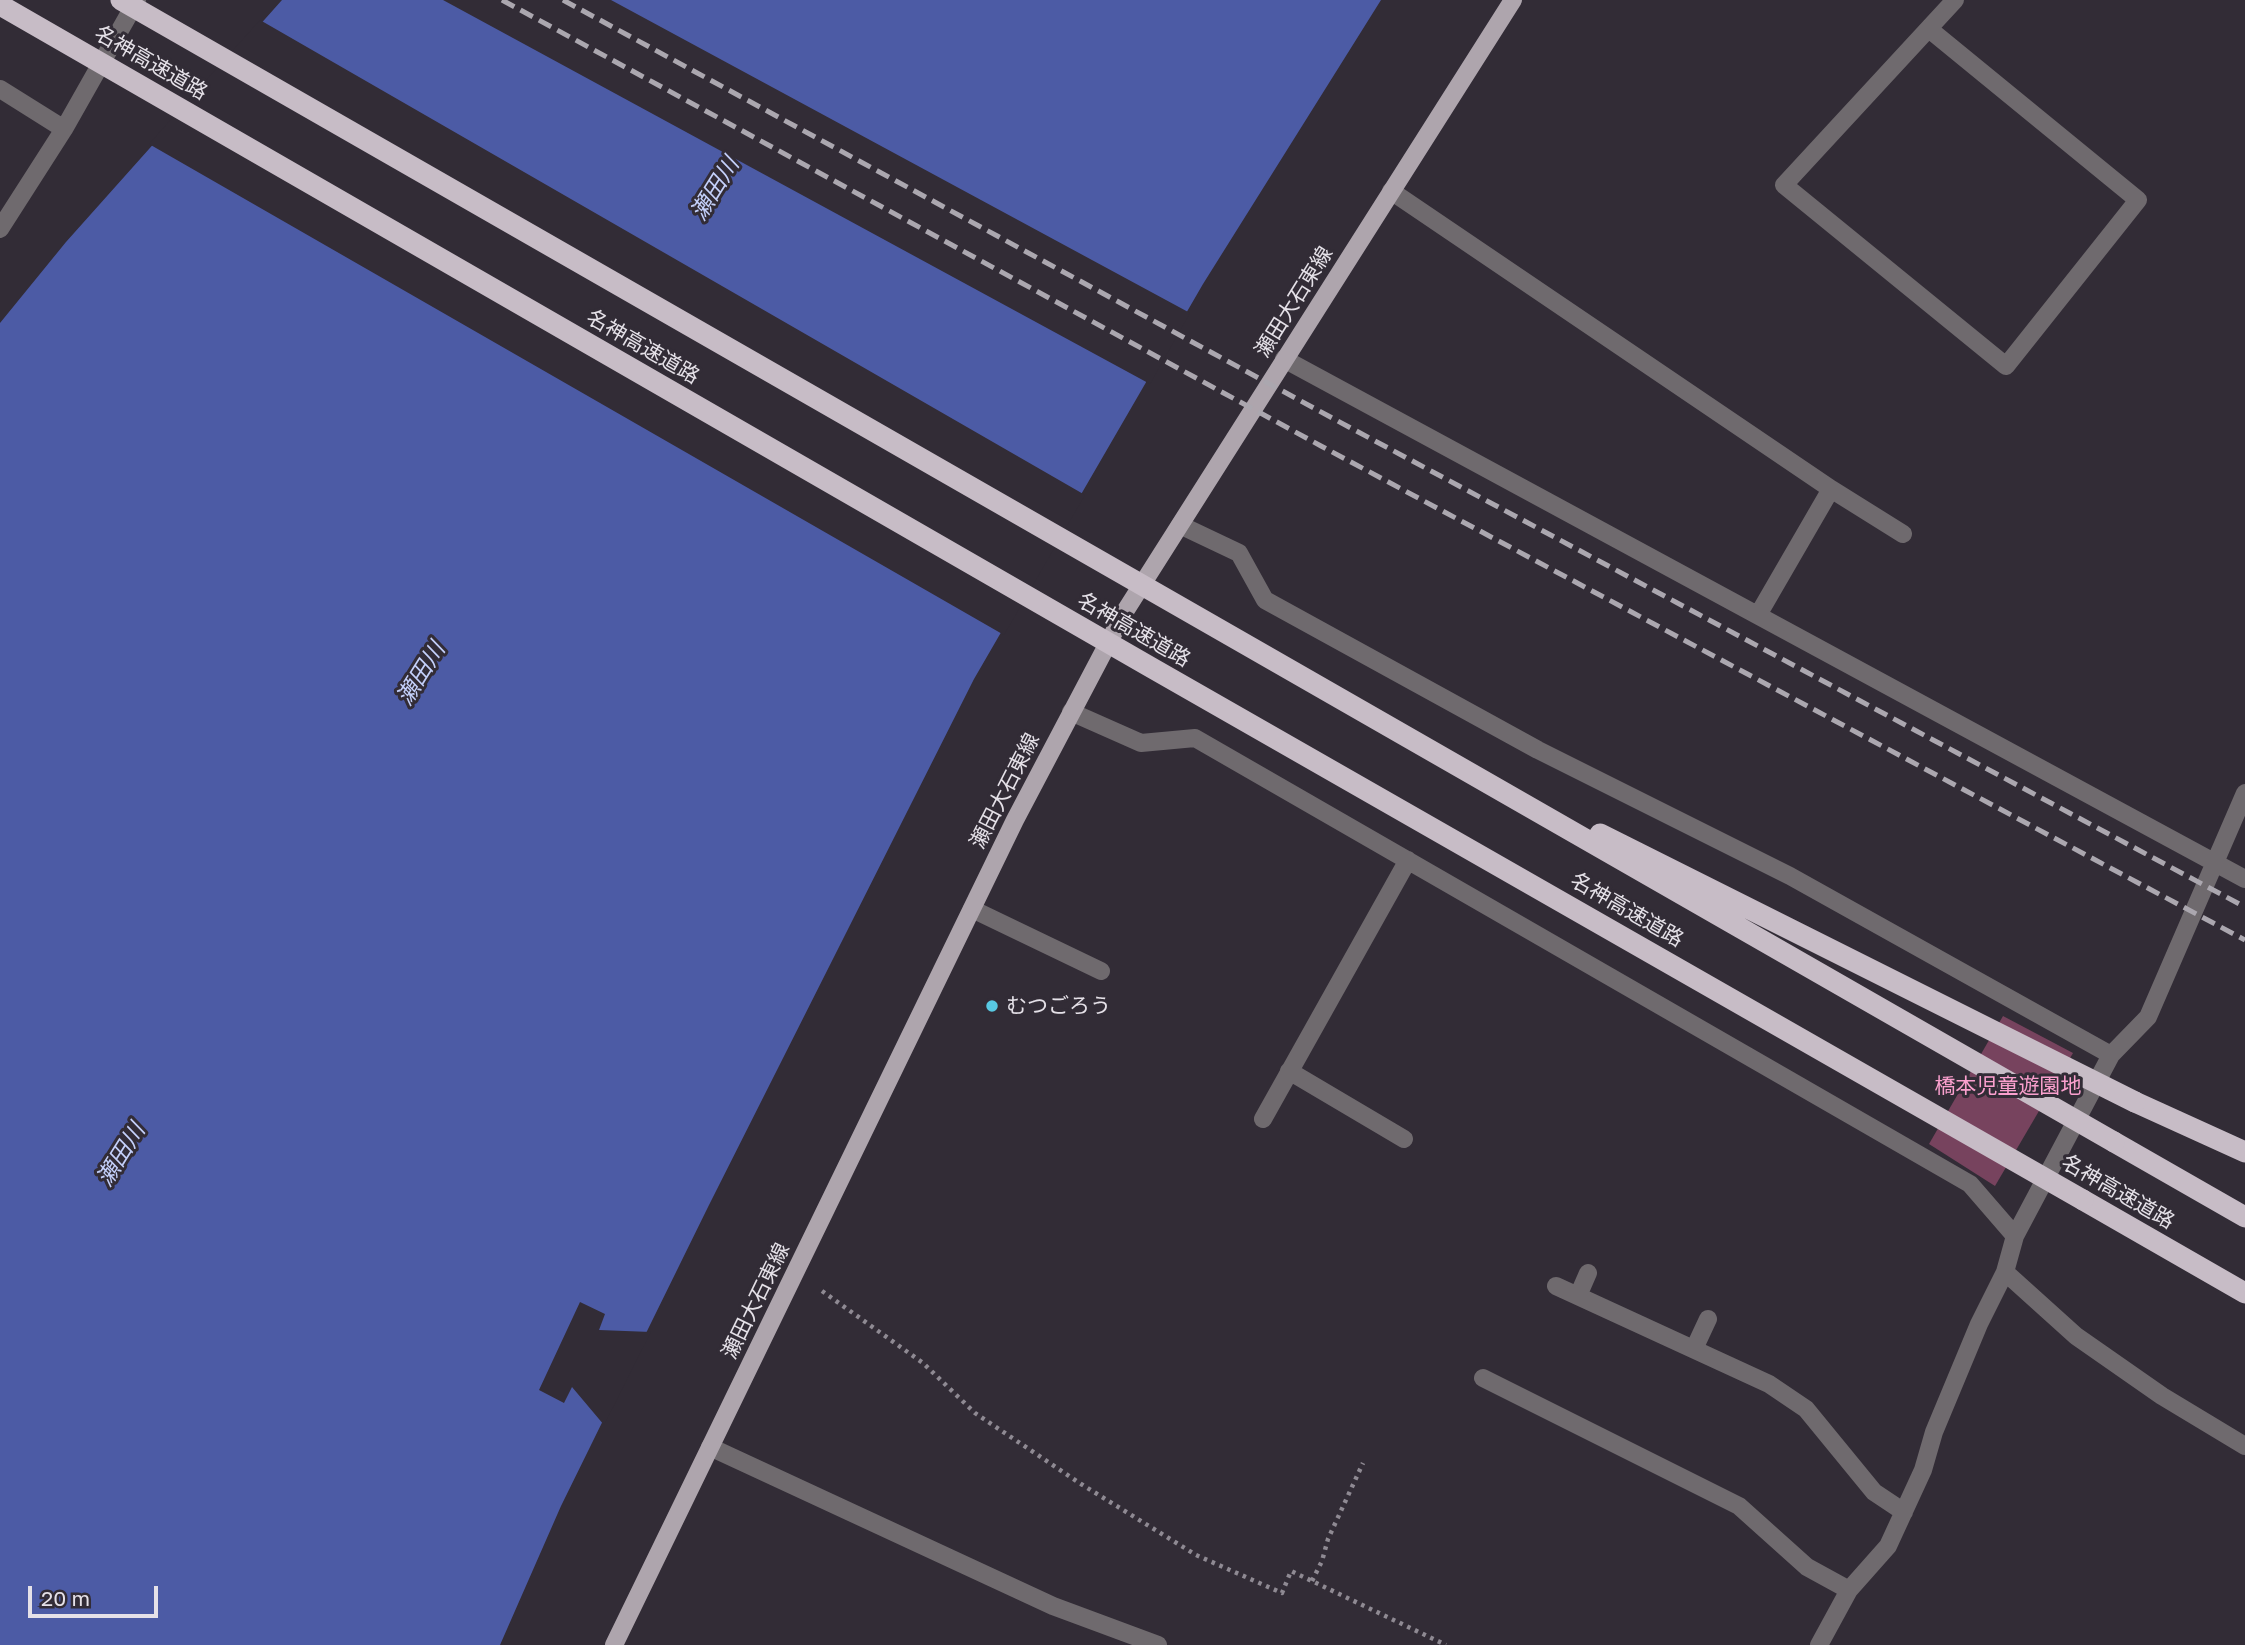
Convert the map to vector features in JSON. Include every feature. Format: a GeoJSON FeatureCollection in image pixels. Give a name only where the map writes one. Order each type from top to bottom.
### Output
{"type":"FeatureCollection","features":[{"type":"Feature","properties":{"kind":"highway","name":"名神高速道路"},"geometry":{"type":"LineString","coordinates":[[121,0],[2245,1217]]}},
{"type":"Feature","properties":{"kind":"highway","name":"名神高速道路"},"geometry":{"type":"LineString","coordinates":[[0,5],[2245,1293]]}},
{"type":"Feature","properties":{"kind":"highway"},"geometry":{"type":"LineString","coordinates":[[1376,721],[2135,1102],[2245,1152]]}},
{"type":"Feature","properties":{"kind":"main road","name":"瀬田大石東線"},"geometry":{"type":"LineString","coordinates":[[614,1645],[972,909],[1070,712],[1124,613],[1513,0]]}},
{"type":"Feature","properties":{"kind":"street"},"geometry":{"type":"LineString","coordinates":[[0,229],[64,129],[137,0]]}},
{"type":"Feature","properties":{"kind":"street"},"geometry":{"type":"LineString","coordinates":[[1929,29],[2138,200],[2007,366],[1784,185],[1955,0]]}},
{"type":"Feature","properties":{"kind":"street"},"geometry":{"type":"LineString","coordinates":[[0,89],[64,129]]}},
{"type":"Feature","properties":{"kind":"street"},"geometry":{"type":"LineString","coordinates":[[1391,191],[1831,489],[1903,534]]}},
{"type":"Feature","properties":{"kind":"street"},"geometry":{"type":"LineString","coordinates":[[1284,359],[2245,878]]}},
{"type":"Feature","properties":{"kind":"street"},"geometry":{"type":"LineString","coordinates":[[1758,615],[1831,489]]}},
{"type":"Feature","properties":{"kind":"street"},"geometry":{"type":"LineString","coordinates":[[1180,525],[1240,553],[1265,600],[1538,750],[1790,876],[2111,1055]]}},
{"type":"Feature","properties":{"kind":"street"},"geometry":{"type":"LineString","coordinates":[[1070,712],[1141,743],[1195,738],[1970,1184],[2015,1236]]}},
{"type":"Feature","properties":{"kind":"street"},"geometry":{"type":"LineString","coordinates":[[1819,1645],[1849,1590],[1888,1546],[1923,1470],[1934,1432],[2004,1272],[2015,1236],[2111,1055],[2148,1017],[2245,793]]}},
{"type":"Feature","properties":{"kind":"street"},"geometry":{"type":"LineString","coordinates":[[1263,1119],[1408,860]]}},
{"type":"Feature","properties":{"kind":"street"},"geometry":{"type":"LineString","coordinates":[[972,909],[1101,971]]}},
{"type":"Feature","properties":{"kind":"street"},"geometry":{"type":"LineString","coordinates":[[1289,1071],[1404,1139]]}},
{"type":"Feature","properties":{"kind":"street"},"geometry":{"type":"LineString","coordinates":[[2004,1272],[2076,1336],[2162,1396],[2245,1446]]}},
{"type":"Feature","properties":{"kind":"street"},"geometry":{"type":"LineString","coordinates":[[1578,1296],[1588,1273]]}},
{"type":"Feature","properties":{"kind":"street"},"geometry":{"type":"LineString","coordinates":[[1556,1286],[1769,1384],[1805,1409],[1874,1492],[1904,1512]]}},
{"type":"Feature","properties":{"kind":"street"},"geometry":{"type":"LineString","coordinates":[[1694,1349],[1708,1319]]}},
{"type":"Feature","properties":{"kind":"street"},"geometry":{"type":"LineString","coordinates":[[1483,1378],[1739,1506],[1807,1567],[1849,1590]]}},
{"type":"Feature","properties":{"kind":"street"},"geometry":{"type":"LineString","coordinates":[[710,1447],[1053,1606],[1158,1645]]}},
{"type":"Feature","properties":{"kind":"path"},"geometry":{"type":"LineString","coordinates":[[792,1277],[820,1290],[923,1363],[975,1413],[1081,1484],[1196,1555],[1282,1593],[1291,1571],[1446,1645]]}},
{"type":"Feature","properties":{"kind":"path"},"geometry":{"type":"LineString","coordinates":[[1312,1581],[1363,1463]]}},
{"type":"Feature","properties":{"kind":"green space","name":"橋本児童遊園地"},"geometry":{"type":"Polygon","coordinates":[[[2003,1016],[2073,1053],[1995,1186],[1929,1144],[2003,1016]]]}},
{"type":"Feature","properties":{"kind":"water","name":"瀬田川"},"geometry":{"type":"Polygon","coordinates":[[[282,0],[1381,0],[1203,284],[974,679],[561,1506],[500,1645],[0,1645],[0,323],[66,242],[282,0]]]}},
{"type":"Feature","properties":{"kind":"pier"},"geometry":{"type":"Polygon","coordinates":[[[443,0],[611,0],[1190,313],[1150,384],[443,0]]]}},
{"type":"Feature","properties":{"kind":"pier"},"geometry":{"type":"Polygon","coordinates":[[[260,20],[1085,495],[1004,635],[149,144],[260,20]]]}},
{"type":"Feature","properties":{"kind":"pier"},"geometry":{"type":"Polygon","coordinates":[[[580,1302],[605,1314],[599,1330],[651,1332],[604,1425],[572,1387],[564,1403],[539,1390],[580,1302]]]}},
{"type":"Feature","properties":{"kind":"railway"},"geometry":{"type":"LineString","coordinates":[[502,0],[1321,446],[2245,940]]}},
{"type":"Feature","properties":{"kind":"railway"},"geometry":{"type":"LineString","coordinates":[[563,0],[1334,419],[2245,907]]}},
{"type":"Feature","properties":{"kind":"place","name":"むつごろう"},"geometry":{"type":"Point","coordinates":[992,1006]}}]}
